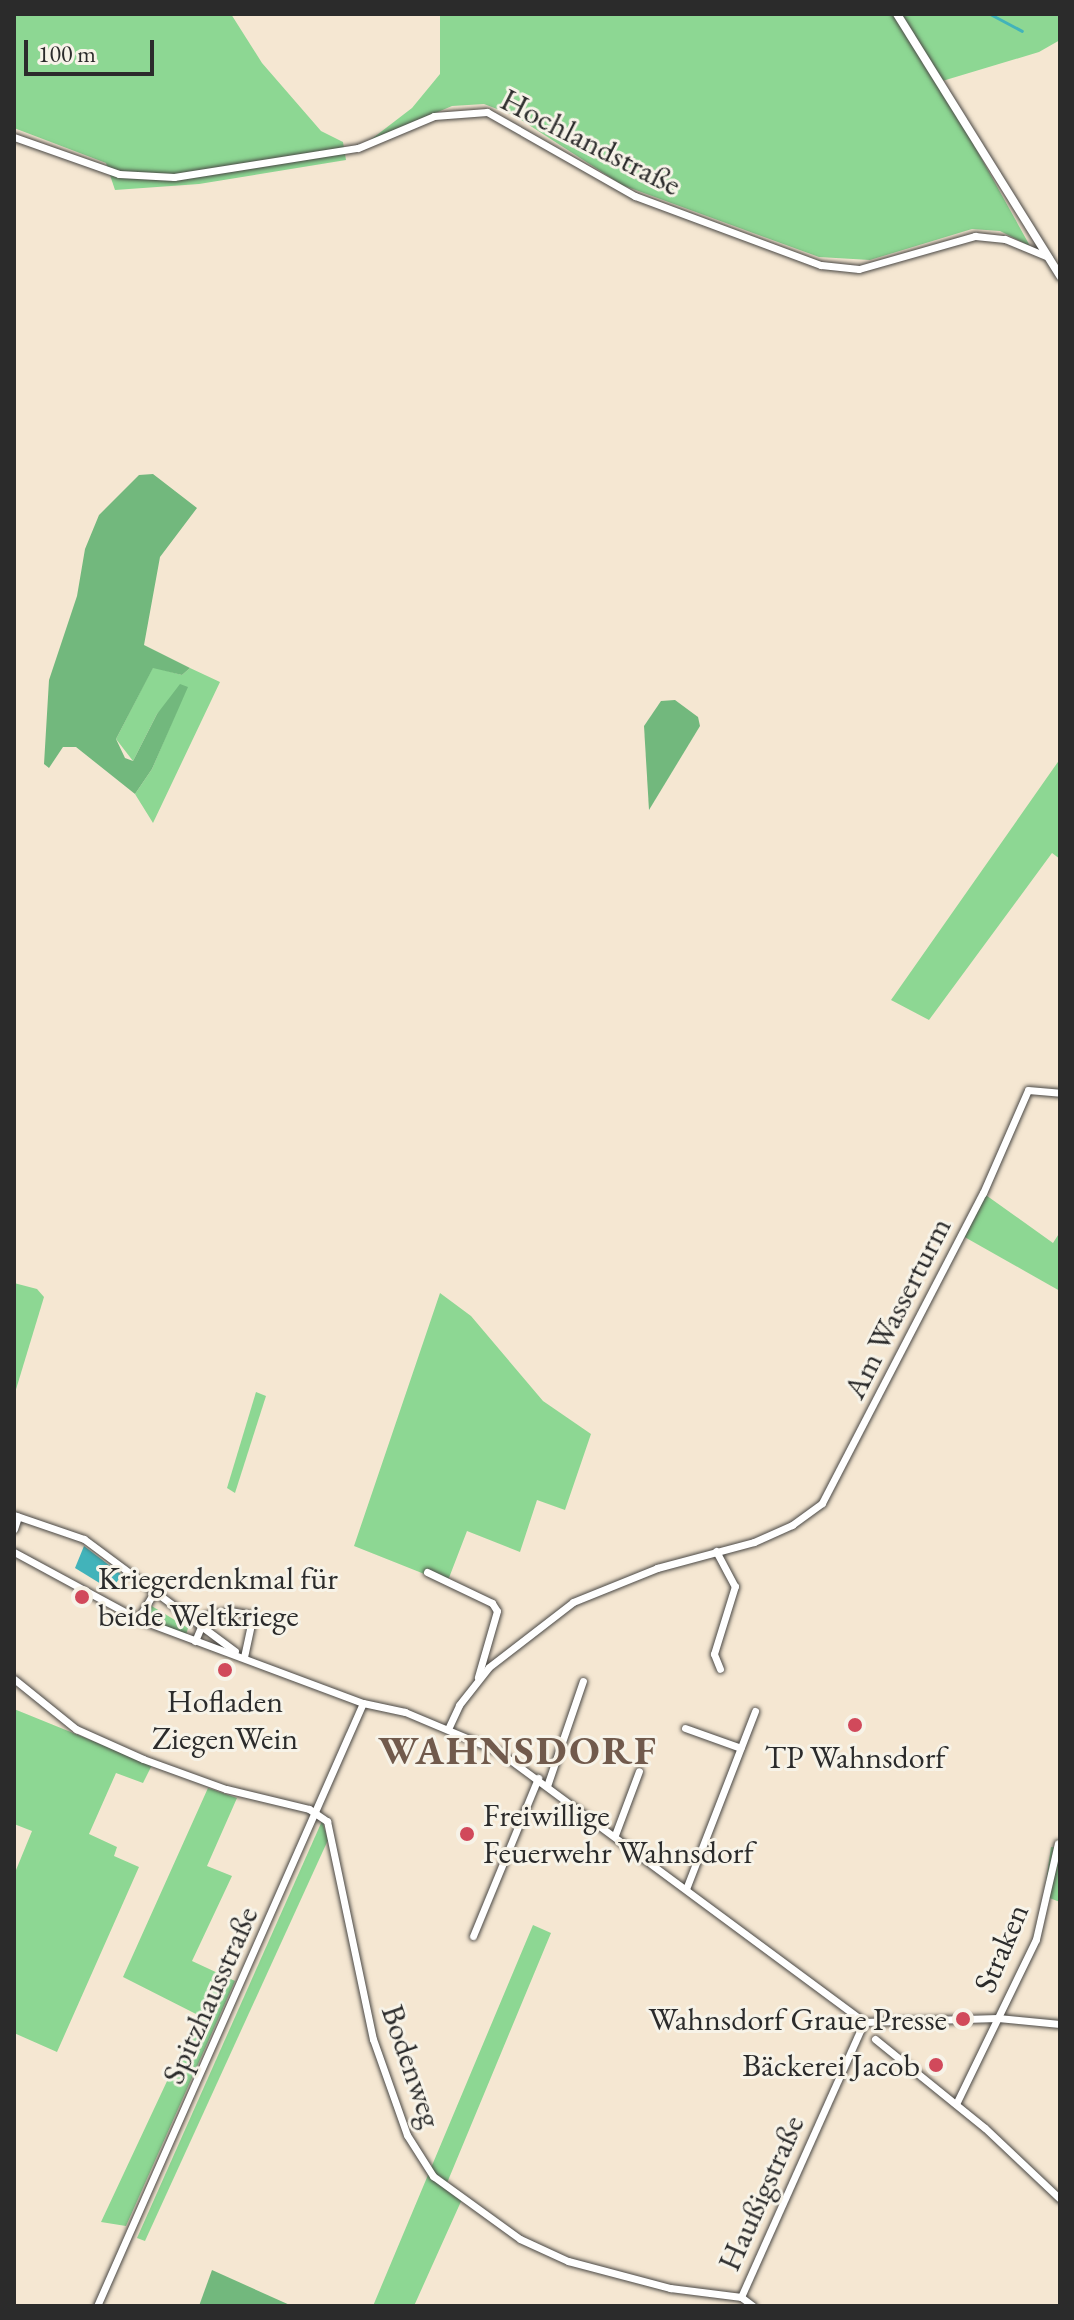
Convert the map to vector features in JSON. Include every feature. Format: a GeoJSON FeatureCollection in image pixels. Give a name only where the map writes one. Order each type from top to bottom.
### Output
{"type":"FeatureCollection","features":[{"type":"Feature","properties":{"kind":"street"},"geometry":{"type":"LineString","coordinates":[[897,14],[1060,276]]}},
{"type":"Feature","properties":{"kind":"street","name":"Hochlandstraße"},"geometry":{"type":"LineString","coordinates":[[14,137],[119,174],[174,177],[358,148],[434,116],[487,112],[635,196],[821,265],[859,269],[975,236],[1005,239],[1048,257]]}},
{"type":"Feature","properties":{"kind":"street","name":"Am Wasserturm"},"geometry":{"type":"LineString","coordinates":[[716,1551],[754,1542],[792,1525],[822,1503],[983,1193],[1028,1090],[1040,1087],[1060,1093]]}},
{"type":"Feature","properties":{"kind":"street"},"geometry":{"type":"LineString","coordinates":[[14,1529],[16,1516],[84,1539],[244,1657]]}},
{"type":"Feature","properties":{"kind":"street"},"geometry":{"type":"LineString","coordinates":[[478,1678],[573,1602],[600,1588],[716,1551],[735,1586],[710,1655],[720,1669]]}},
{"type":"Feature","properties":{"kind":"street"},"geometry":{"type":"LineString","coordinates":[[14,1552],[138,1619],[363,1703],[448,1729],[498,1751],[864,2022],[998,2018],[1060,2024]]}},
{"type":"Feature","properties":{"kind":"street"},"geometry":{"type":"LineString","coordinates":[[427,1572],[497,1611],[478,1678],[448,1729]]}},
{"type":"Feature","properties":{"kind":"street"},"geometry":{"type":"LineString","coordinates":[[138,1619],[154,1592]]}},
{"type":"Feature","properties":{"kind":"street"},"geometry":{"type":"LineString","coordinates":[[195,1641],[212,1613],[253,1615],[244,1657]]}},
{"type":"Feature","properties":{"kind":"street"},"geometry":{"type":"LineString","coordinates":[[14,1679],[76,1729],[143,1759],[318,1814]]}},
{"type":"Feature","properties":{"kind":"street"},"geometry":{"type":"LineString","coordinates":[[547,1786],[583,1681]]}},
{"type":"Feature","properties":{"kind":"street","name":"Spitzhausstraße"},"geometry":{"type":"LineString","coordinates":[[97,2306],[318,1814],[363,1703]]}},
{"type":"Feature","properties":{"kind":"street"},"geometry":{"type":"LineString","coordinates":[[686,1889],[755,1711]]}},
{"type":"Feature","properties":{"kind":"street"},"geometry":{"type":"LineString","coordinates":[[685,1728],[741,1748]]}},
{"type":"Feature","properties":{"kind":"street"},"geometry":{"type":"LineString","coordinates":[[615,1835],[639,1771]]}},
{"type":"Feature","properties":{"kind":"street"},"geometry":{"type":"LineString","coordinates":[[473,1936],[538,1778]]}},
{"type":"Feature","properties":{"kind":"street","name":"Bodenweg"},"geometry":{"type":"LineString","coordinates":[[318,1814],[327,1821],[355,1964],[388,2088],[407,2135],[433,2176],[520,2239],[568,2261],[670,2288],[741,2297],[753,2306]]}},
{"type":"Feature","properties":{"kind":"street","name":"Straken"},"geometry":{"type":"LineString","coordinates":[[956,2104],[1036,1939],[1058,1843]]}},
{"type":"Feature","properties":{"kind":"street","name":"Haußigstraße"},"geometry":{"type":"LineString","coordinates":[[741,2297],[864,2022]]}},
{"type":"Feature","properties":{"kind":"street"},"geometry":{"type":"LineString","coordinates":[[875,2039],[956,2104],[1060,2199]]}},
{"type":"Feature","properties":{"kind":"green space"},"geometry":{"type":"Polygon","coordinates":[[[14,14],[231,14],[262,63],[321,131],[343,142],[346,160],[199,184],[115,190],[106,163],[14,128],[14,14]]]}},
{"type":"Feature","properties":{"kind":"green space"},"geometry":{"type":"Polygon","coordinates":[[[440,14],[1060,14],[1060,40],[1039,52],[939,82],[1030,246],[1000,231],[972,229],[870,260],[819,257],[622,185],[515,116],[484,104],[452,106],[369,141],[412,108],[440,74],[440,14]]]}},
{"type":"Feature","properties":{"kind":"green space"},"geometry":{"type":"Polygon","coordinates":[[[153,474],[197,508],[160,557],[144,645],[190,668],[182,675],[153,668],[116,739],[125,758],[133,761],[157,714],[180,684],[188,687],[152,769],[135,794],[76,747],[63,747],[49,768],[44,764],[49,680],[77,596],[85,549],[99,515],[139,475],[153,474]]]}},
{"type":"Feature","properties":{"kind":"green space"},"geometry":{"type":"Polygon","coordinates":[[[153,667],[182,675],[190,668],[220,682],[153,823],[135,794],[152,769],[187,687],[157,714],[133,761],[116,739],[153,667]]]}},
{"type":"Feature","properties":{"kind":"green space"},"geometry":{"type":"Polygon","coordinates":[[[675,700],[698,717],[700,726],[649,810],[644,726],[661,701],[675,700]]]}},
{"type":"Feature","properties":{"kind":"green space"},"geometry":{"type":"Polygon","coordinates":[[[1060,759],[1060,859],[1052,853],[929,1020],[891,1000],[1060,759]]]}},
{"type":"Feature","properties":{"kind":"green space"},"geometry":{"type":"Polygon","coordinates":[[[983,1193],[1053,1243],[1060,1232],[1060,1291],[961,1235],[983,1193]]]}},
{"type":"Feature","properties":{"kind":"green space"},"geometry":{"type":"Polygon","coordinates":[[[14,1283],[37,1289],[44,1297],[14,1396],[14,1283]]]}},
{"type":"Feature","properties":{"kind":"green space"},"geometry":{"type":"Polygon","coordinates":[[[440,1293],[471,1316],[543,1401],[591,1434],[565,1510],[537,1500],[520,1552],[467,1531],[447,1583],[354,1546],[440,1293]]]}},
{"type":"Feature","properties":{"kind":"green space"},"geometry":{"type":"Polygon","coordinates":[[[256,1392],[266,1396],[235,1493],[227,1488],[256,1392]]]}},
{"type":"Feature","properties":{"kind":"green space"},"geometry":{"type":"Polygon","coordinates":[[[150,1605],[188,1628],[186,1635],[144,1618],[150,1605]]]}},
{"type":"Feature","properties":{"kind":"green space"},"geometry":{"type":"Polygon","coordinates":[[[14,1709],[152,1765],[143,1783],[116,1773],[89,1834],[117,1847],[114,1856],[139,1867],[57,2052],[14,2033],[14,1875],[32,1831],[14,1824],[14,1709]]]}},
{"type":"Feature","properties":{"kind":"green space"},"geometry":{"type":"Polygon","coordinates":[[[208,1788],[237,1798],[207,1866],[232,1876],[192,1961],[235,1981],[126,2226],[101,2222],[198,2015],[123,1977],[208,1788]]]}},
{"type":"Feature","properties":{"kind":"green space"},"geometry":{"type":"Polygon","coordinates":[[[322,1821],[328,1840],[145,2241],[137,2238],[322,1821]]]}},
{"type":"Feature","properties":{"kind":"green space"},"geometry":{"type":"Polygon","coordinates":[[[1051,1847],[1060,1848],[1060,1902],[1044,1896],[1051,1847]]]}},
{"type":"Feature","properties":{"kind":"green space"},"geometry":{"type":"Polygon","coordinates":[[[533,1925],[551,1933],[447,2183],[463,2197],[414,2306],[373,2306],[533,1925]]]}},
{"type":"Feature","properties":{"kind":"green space"},"geometry":{"type":"Polygon","coordinates":[[[212,2270],[292,2306],[199,2306],[212,2270]]]}},
{"type":"Feature","properties":{"kind":"water"},"geometry":{"type":"Polygon","coordinates":[[[84,1546],[122,1575],[116,1583],[106,1587],[75,1568],[84,1546]]]}},
{"type":"Feature","properties":{"kind":"waterway"},"geometry":{"type":"LineString","coordinates":[[990,14],[1022,31]]}},
{"type":"Feature","properties":{"kind":"place","name":"Kriegerdenkmal für beide Weltkriege"},"geometry":{"type":"Point","coordinates":[82,1597]}},
{"type":"Feature","properties":{"kind":"place","name":"Hofladen ZiegenWein"},"geometry":{"type":"Point","coordinates":[225,1670]}},
{"type":"Feature","properties":{"kind":"place","name":"TP Wahnsdorf"},"geometry":{"type":"Point","coordinates":[855,1725]}},
{"type":"Feature","properties":{"kind":"place","name":"Freiwillige Feuerwehr Wahnsdorf"},"geometry":{"type":"Point","coordinates":[467,1834]}},
{"type":"Feature","properties":{"kind":"place","name":"Wahnsdorf Graue Presse"},"geometry":{"type":"Point","coordinates":[963,2019]}},
{"type":"Feature","properties":{"kind":"place","name":"Bäckerei Jacob"},"geometry":{"type":"Point","coordinates":[936,2065]}},
{"type":"Feature","properties":{"kind":"district","name":"WAHNSDORF"},"geometry":{"type":"Point","coordinates":[518,1750]}}]}
